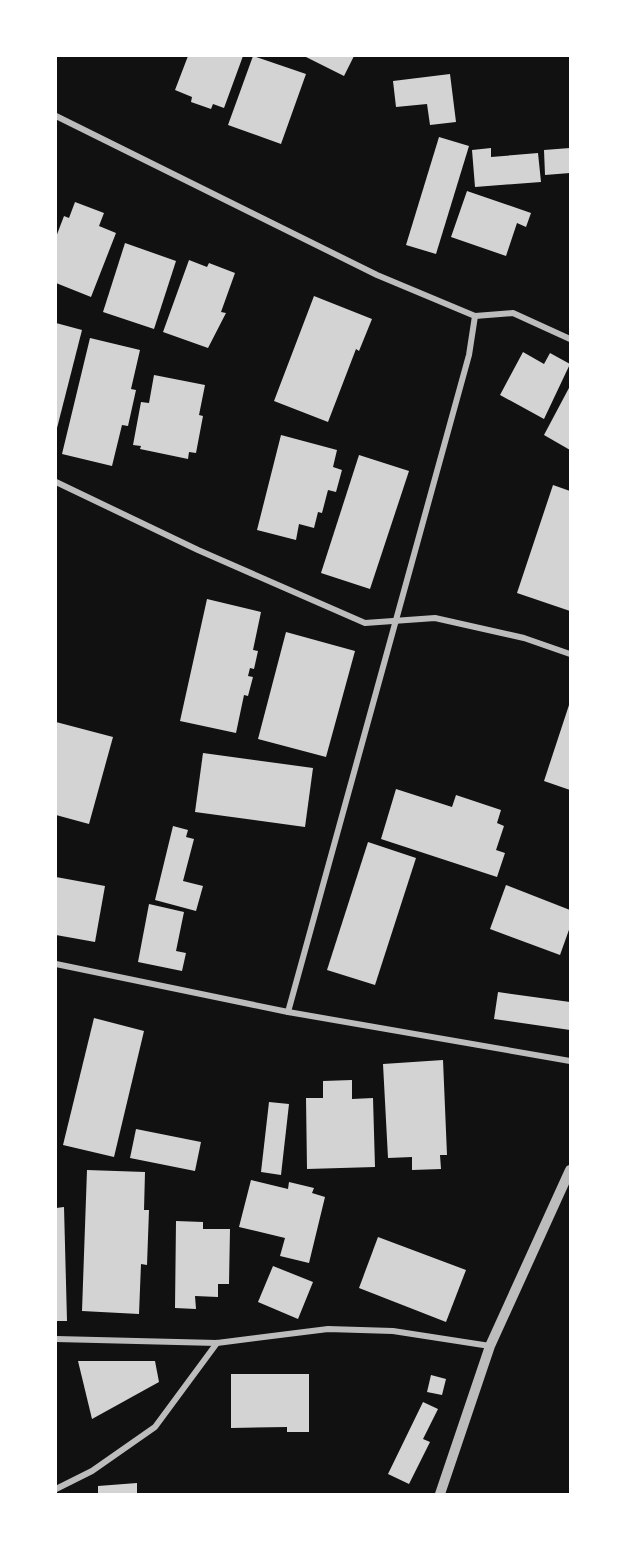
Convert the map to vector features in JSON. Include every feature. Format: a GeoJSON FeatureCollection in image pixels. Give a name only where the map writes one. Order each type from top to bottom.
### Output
{"type":"FeatureCollection","features":[{"type":"Feature","properties":{"kind":"street"},"geometry":{"type":"LineString","coordinates":[[56,116],[376,275],[476,316],[513,313],[570,339]]}},
{"type":"Feature","properties":{"kind":"street"},"geometry":{"type":"LineString","coordinates":[[288,1012],[398,620],[469,356],[476,316]]}},
{"type":"Feature","properties":{"kind":"street"},"geometry":{"type":"LineString","coordinates":[[56,482],[198,550],[365,623],[435,618],[524,638],[570,654]]}},
{"type":"Feature","properties":{"kind":"street"},"geometry":{"type":"LineString","coordinates":[[56,964],[288,1012],[570,1061]]}},
{"type":"Feature","properties":{"kind":"street"},"geometry":{"type":"LineString","coordinates":[[440,1494],[490,1346],[570,1170]]}},
{"type":"Feature","properties":{"kind":"street"},"geometry":{"type":"LineString","coordinates":[[56,1339],[217,1343],[328,1329],[393,1331],[490,1346]]}},
{"type":"Feature","properties":{"kind":"street"},"geometry":{"type":"LineString","coordinates":[[56,1489],[92,1471],[155,1427],[217,1343]]}},
{"type":"Feature","properties":{"kind":"building"},"geometry":{"type":"Polygon","coordinates":[[[188,56],[243,56],[224,108],[213,104],[211,109],[191,102],[192,97],[175,90],[188,56]]]}},
{"type":"Feature","properties":{"kind":"building"},"geometry":{"type":"Polygon","coordinates":[[[253,56],[306,74],[281,144],[228,125],[253,56]]]}},
{"type":"Feature","properties":{"kind":"building"},"geometry":{"type":"Polygon","coordinates":[[[304,56],[354,56],[344,76],[304,56]]]}},
{"type":"Feature","properties":{"kind":"building"},"geometry":{"type":"Polygon","coordinates":[[[450,74],[456,122],[430,125],[427,104],[396,107],[393,81],[450,74]]]}},
{"type":"Feature","properties":{"kind":"building"},"geometry":{"type":"Polygon","coordinates":[[[439,137],[469,146],[436,254],[406,245],[439,137]]]}},
{"type":"Feature","properties":{"kind":"building"},"geometry":{"type":"Polygon","coordinates":[[[491,148],[491,157],[538,153],[541,182],[475,187],[472,150],[491,148]]]}},
{"type":"Feature","properties":{"kind":"building"},"geometry":{"type":"Polygon","coordinates":[[[570,148],[570,173],[545,175],[544,150],[570,148]]]}},
{"type":"Feature","properties":{"kind":"building"},"geometry":{"type":"Polygon","coordinates":[[[467,191],[531,213],[526,227],[517,223],[506,256],[451,237],[467,191]]]}},
{"type":"Feature","properties":{"kind":"building"},"geometry":{"type":"Polygon","coordinates":[[[75,202],[104,213],[99,226],[116,233],[91,297],[56,283],[56,237],[64,216],[69,218],[75,202]]]}},
{"type":"Feature","properties":{"kind":"building"},"geometry":{"type":"Polygon","coordinates":[[[125,243],[176,261],[154,329],[103,312],[125,243]]]}},
{"type":"Feature","properties":{"kind":"building"},"geometry":{"type":"Polygon","coordinates":[[[189,260],[207,267],[209,263],[235,273],[221,312],[226,313],[208,348],[163,332],[189,260]]]}},
{"type":"Feature","properties":{"kind":"building"},"geometry":{"type":"Polygon","coordinates":[[[314,296],[372,319],[359,351],[356,349],[328,422],[274,401],[314,296]]]}},
{"type":"Feature","properties":{"kind":"building"},"geometry":{"type":"Polygon","coordinates":[[[56,323],[82,330],[56,432],[56,323]]]}},
{"type":"Feature","properties":{"kind":"building"},"geometry":{"type":"Polygon","coordinates":[[[90,338],[140,350],[131,389],[136,390],[128,426],[122,425],[112,466],[62,454],[90,338]]]}},
{"type":"Feature","properties":{"kind":"building"},"geometry":{"type":"Polygon","coordinates":[[[523,352],[544,364],[550,353],[570,364],[544,419],[500,395],[523,352]]]}},
{"type":"Feature","properties":{"kind":"building"},"geometry":{"type":"Polygon","coordinates":[[[154,375],[205,385],[199,415],[203,416],[196,453],[189,452],[188,459],[140,449],[141,446],[133,445],[141,402],[149,403],[154,375]]]}},
{"type":"Feature","properties":{"kind":"building"},"geometry":{"type":"Polygon","coordinates":[[[570,386],[570,450],[544,435],[570,386]]]}},
{"type":"Feature","properties":{"kind":"building"},"geometry":{"type":"Polygon","coordinates":[[[281,435],[337,450],[333,467],[342,470],[336,492],[328,490],[322,513],[318,512],[314,528],[299,524],[296,540],[257,530],[281,435]]]}},
{"type":"Feature","properties":{"kind":"building"},"geometry":{"type":"Polygon","coordinates":[[[359,455],[409,471],[370,589],[321,573],[359,455]]]}},
{"type":"Feature","properties":{"kind":"building"},"geometry":{"type":"Polygon","coordinates":[[[553,485],[570,491],[570,611],[517,593],[553,485]]]}},
{"type":"Feature","properties":{"kind":"building"},"geometry":{"type":"Polygon","coordinates":[[[207,599],[261,612],[253,650],[258,651],[254,669],[250,668],[248,676],[253,677],[248,696],[244,695],[236,733],[180,721],[207,599]]]}},
{"type":"Feature","properties":{"kind":"building"},"geometry":{"type":"Polygon","coordinates":[[[286,632],[355,651],[326,757],[258,739],[286,632]]]}},
{"type":"Feature","properties":{"kind":"building"},"geometry":{"type":"Polygon","coordinates":[[[570,702],[570,790],[544,781],[570,702]]]}},
{"type":"Feature","properties":{"kind":"building"},"geometry":{"type":"Polygon","coordinates":[[[56,722],[113,737],[89,824],[56,815],[56,722]]]}},
{"type":"Feature","properties":{"kind":"building"},"geometry":{"type":"Polygon","coordinates":[[[203,753],[313,768],[305,827],[195,812],[203,753]]]}},
{"type":"Feature","properties":{"kind":"building"},"geometry":{"type":"Polygon","coordinates":[[[396,789],[452,807],[456,795],[501,810],[497,823],[504,826],[496,850],[505,853],[497,877],[381,839],[396,789]]]}},
{"type":"Feature","properties":{"kind":"building"},"geometry":{"type":"Polygon","coordinates":[[[173,826],[188,830],[186,837],[194,839],[183,881],[203,886],[196,911],[155,900],[173,826]]]}},
{"type":"Feature","properties":{"kind":"building"},"geometry":{"type":"Polygon","coordinates":[[[368,842],[416,858],[375,985],[327,970],[368,842]]]}},
{"type":"Feature","properties":{"kind":"building"},"geometry":{"type":"Polygon","coordinates":[[[56,877],[105,886],[95,942],[56,935],[56,877]]]}},
{"type":"Feature","properties":{"kind":"building"},"geometry":{"type":"Polygon","coordinates":[[[506,885],[570,910],[570,927],[560,955],[490,929],[506,885]]]}},
{"type":"Feature","properties":{"kind":"building"},"geometry":{"type":"Polygon","coordinates":[[[149,904],[184,912],[176,951],[186,953],[182,971],[138,962],[149,904]]]}},
{"type":"Feature","properties":{"kind":"building"},"geometry":{"type":"Polygon","coordinates":[[[498,992],[570,1002],[570,1030],[494,1019],[498,992]]]}},
{"type":"Feature","properties":{"kind":"building"},"geometry":{"type":"Polygon","coordinates":[[[94,1018],[144,1031],[114,1157],[63,1145],[94,1018]]]}},
{"type":"Feature","properties":{"kind":"building"},"geometry":{"type":"Polygon","coordinates":[[[443,1060],[447,1155],[440,1155],[441,1169],[412,1170],[412,1157],[388,1158],[383,1064],[443,1060]]]}},
{"type":"Feature","properties":{"kind":"building"},"geometry":{"type":"Polygon","coordinates":[[[352,1080],[352,1099],[373,1098],[375,1167],[307,1169],[306,1098],[323,1098],[323,1081],[352,1080]]]}},
{"type":"Feature","properties":{"kind":"building"},"geometry":{"type":"Polygon","coordinates":[[[269,1102],[289,1104],[281,1175],[261,1172],[269,1102]]]}},
{"type":"Feature","properties":{"kind":"building"},"geometry":{"type":"Polygon","coordinates":[[[136,1129],[201,1142],[195,1171],[130,1158],[136,1129]]]}},
{"type":"Feature","properties":{"kind":"building"},"geometry":{"type":"Polygon","coordinates":[[[87,1170],[145,1172],[144,1210],[149,1210],[147,1265],[141,1264],[139,1314],[82,1311],[87,1170]]]}},
{"type":"Feature","properties":{"kind":"building"},"geometry":{"type":"Polygon","coordinates":[[[251,1180],[288,1189],[289,1182],[314,1188],[312,1193],[325,1197],[309,1263],[280,1256],[285,1238],[239,1227],[251,1180]]]}},
{"type":"Feature","properties":{"kind":"building"},"geometry":{"type":"Polygon","coordinates":[[[64,1207],[67,1321],[56,1321],[56,1208],[64,1207]]]}},
{"type":"Feature","properties":{"kind":"building"},"geometry":{"type":"Polygon","coordinates":[[[176,1221],[203,1222],[203,1229],[230,1229],[229,1284],[218,1284],[218,1297],[195,1296],[196,1309],[175,1308],[176,1221]]]}},
{"type":"Feature","properties":{"kind":"building"},"geometry":{"type":"Polygon","coordinates":[[[378,1237],[466,1270],[446,1322],[359,1288],[378,1237]]]}},
{"type":"Feature","properties":{"kind":"building"},"geometry":{"type":"Polygon","coordinates":[[[273,1266],[313,1282],[298,1319],[258,1302],[273,1266]]]}},
{"type":"Feature","properties":{"kind":"building"},"geometry":{"type":"Polygon","coordinates":[[[78,1361],[155,1361],[159,1382],[92,1419],[78,1361]]]}},
{"type":"Feature","properties":{"kind":"building"},"geometry":{"type":"Polygon","coordinates":[[[231,1374],[309,1374],[309,1432],[287,1432],[287,1427],[231,1428],[231,1374]]]}},
{"type":"Feature","properties":{"kind":"building"},"geometry":{"type":"Polygon","coordinates":[[[431,1375],[446,1379],[442,1395],[427,1392],[431,1375]]]}},
{"type":"Feature","properties":{"kind":"building"},"geometry":{"type":"Polygon","coordinates":[[[423,1402],[438,1409],[423,1439],[430,1442],[409,1484],[388,1474],[423,1402]]]}},
{"type":"Feature","properties":{"kind":"building"},"geometry":{"type":"Polygon","coordinates":[[[137,1483],[137,1494],[98,1494],[98,1486],[137,1483]]]}}]}
